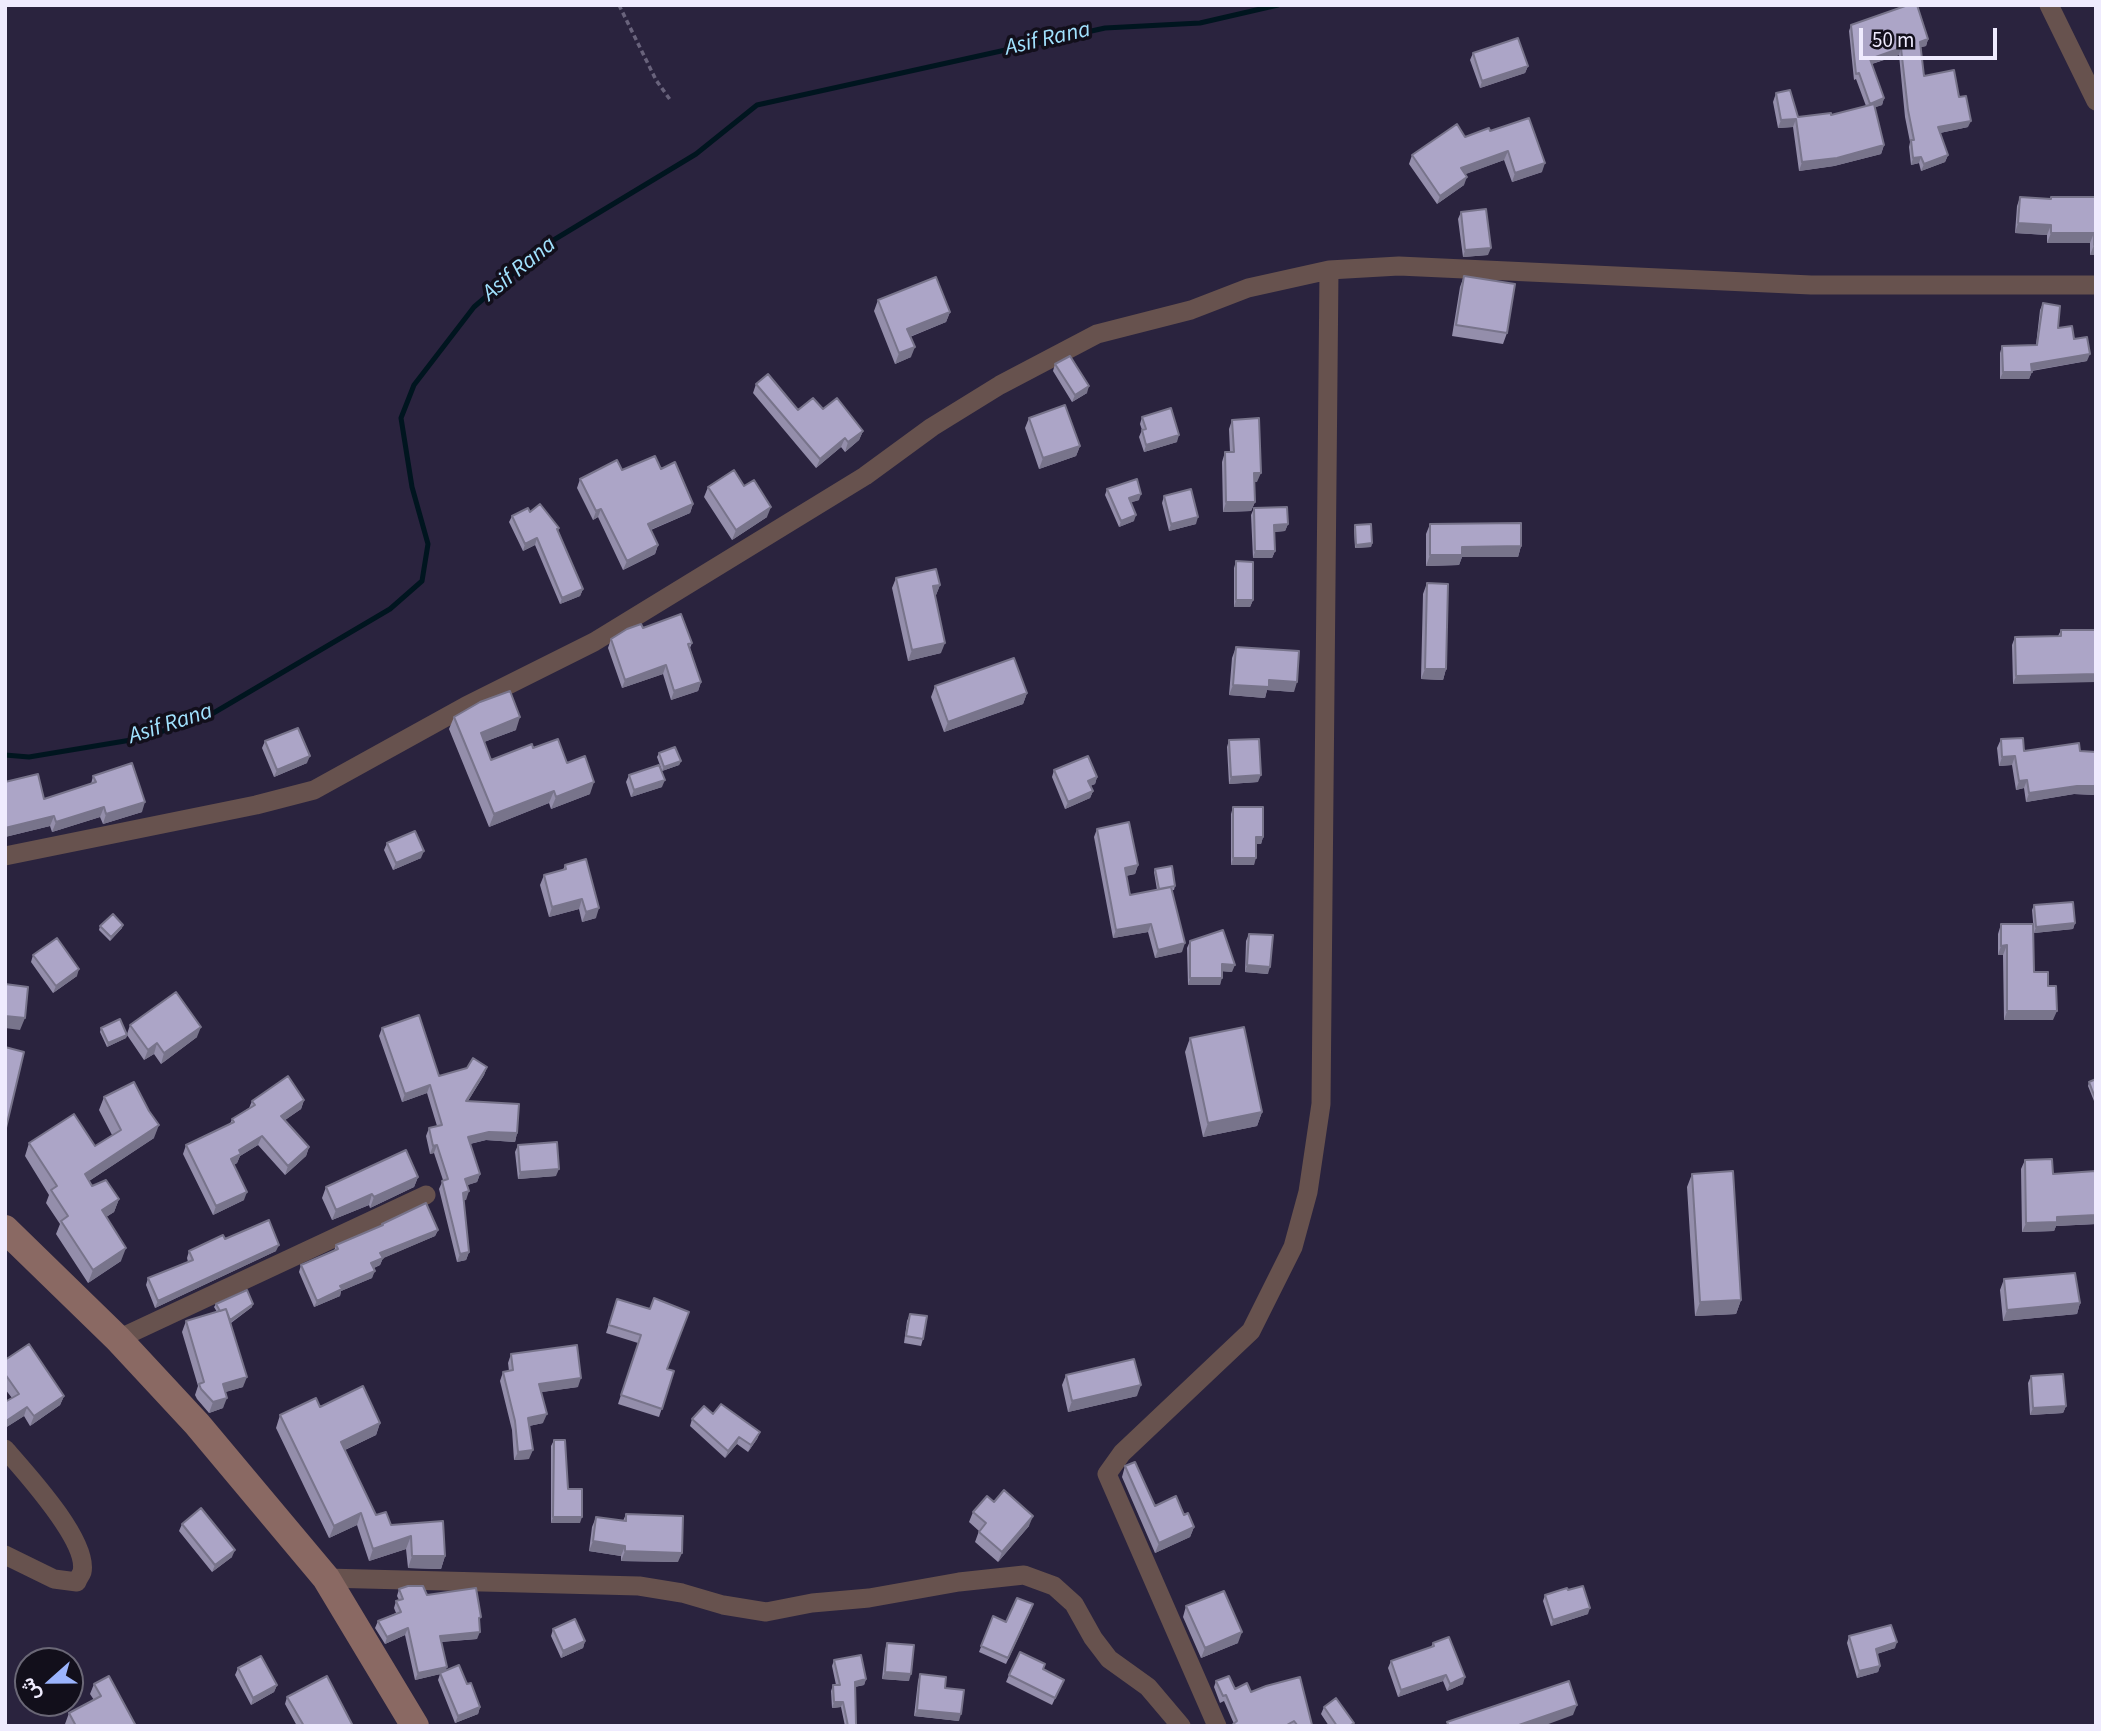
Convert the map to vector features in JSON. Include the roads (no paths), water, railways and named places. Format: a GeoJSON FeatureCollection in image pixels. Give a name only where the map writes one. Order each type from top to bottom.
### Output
{"type":"FeatureCollection","features":[{"type":"Feature","properties":{"kind":"main road"},"geometry":{"type":"LineString","coordinates":[[5,1229],[118,1339],[197,1424],[326,1578],[415,1726]]}},
{"type":"Feature","properties":{"kind":"street"},"geometry":{"type":"LineString","coordinates":[[2049,5],[2096,101]]}},
{"type":"Feature","properties":{"kind":"street"},"geometry":{"type":"LineString","coordinates":[[5,856],[256,805],[314,790],[466,706],[594,642],[865,476],[932,427],[989,392],[1097,334],[1191,310],[1248,288],[1329,270],[1399,266],[1811,285],[2096,285]]}},
{"type":"Feature","properties":{"kind":"street"},"geometry":{"type":"LineString","coordinates":[[1217,1726],[1107,1474],[1122,1452],[1251,1331],[1293,1247],[1308,1192],[1321,1104],[1329,270]]}},
{"type":"Feature","properties":{"kind":"street"},"geometry":{"type":"LineString","coordinates":[[118,1339],[426,1195]]}},
{"type":"Feature","properties":{"kind":"street"},"geometry":{"type":"LineString","coordinates":[[5,1449],[46,1494],[77,1547],[82,1571],[77,1581],[54,1579],[5,1555]]}},
{"type":"Feature","properties":{"kind":"street"},"geometry":{"type":"LineString","coordinates":[[326,1578],[639,1586],[766,1612],[812,1603],[869,1598],[1024,1574],[1054,1586],[1074,1604],[1093,1638],[1109,1659],[1148,1687],[1181,1726]]}},
{"type":"Feature","properties":{"kind":"waterway","name":"Asif Rana"},"geometry":{"type":"LineString","coordinates":[[5,755],[29,757],[137,739],[205,718],[390,609],[422,581],[428,544],[412,487],[401,418],[414,385],[474,307],[547,244],[696,154],[757,105],[1105,28],[1200,23],[1278,5]]}}]}
